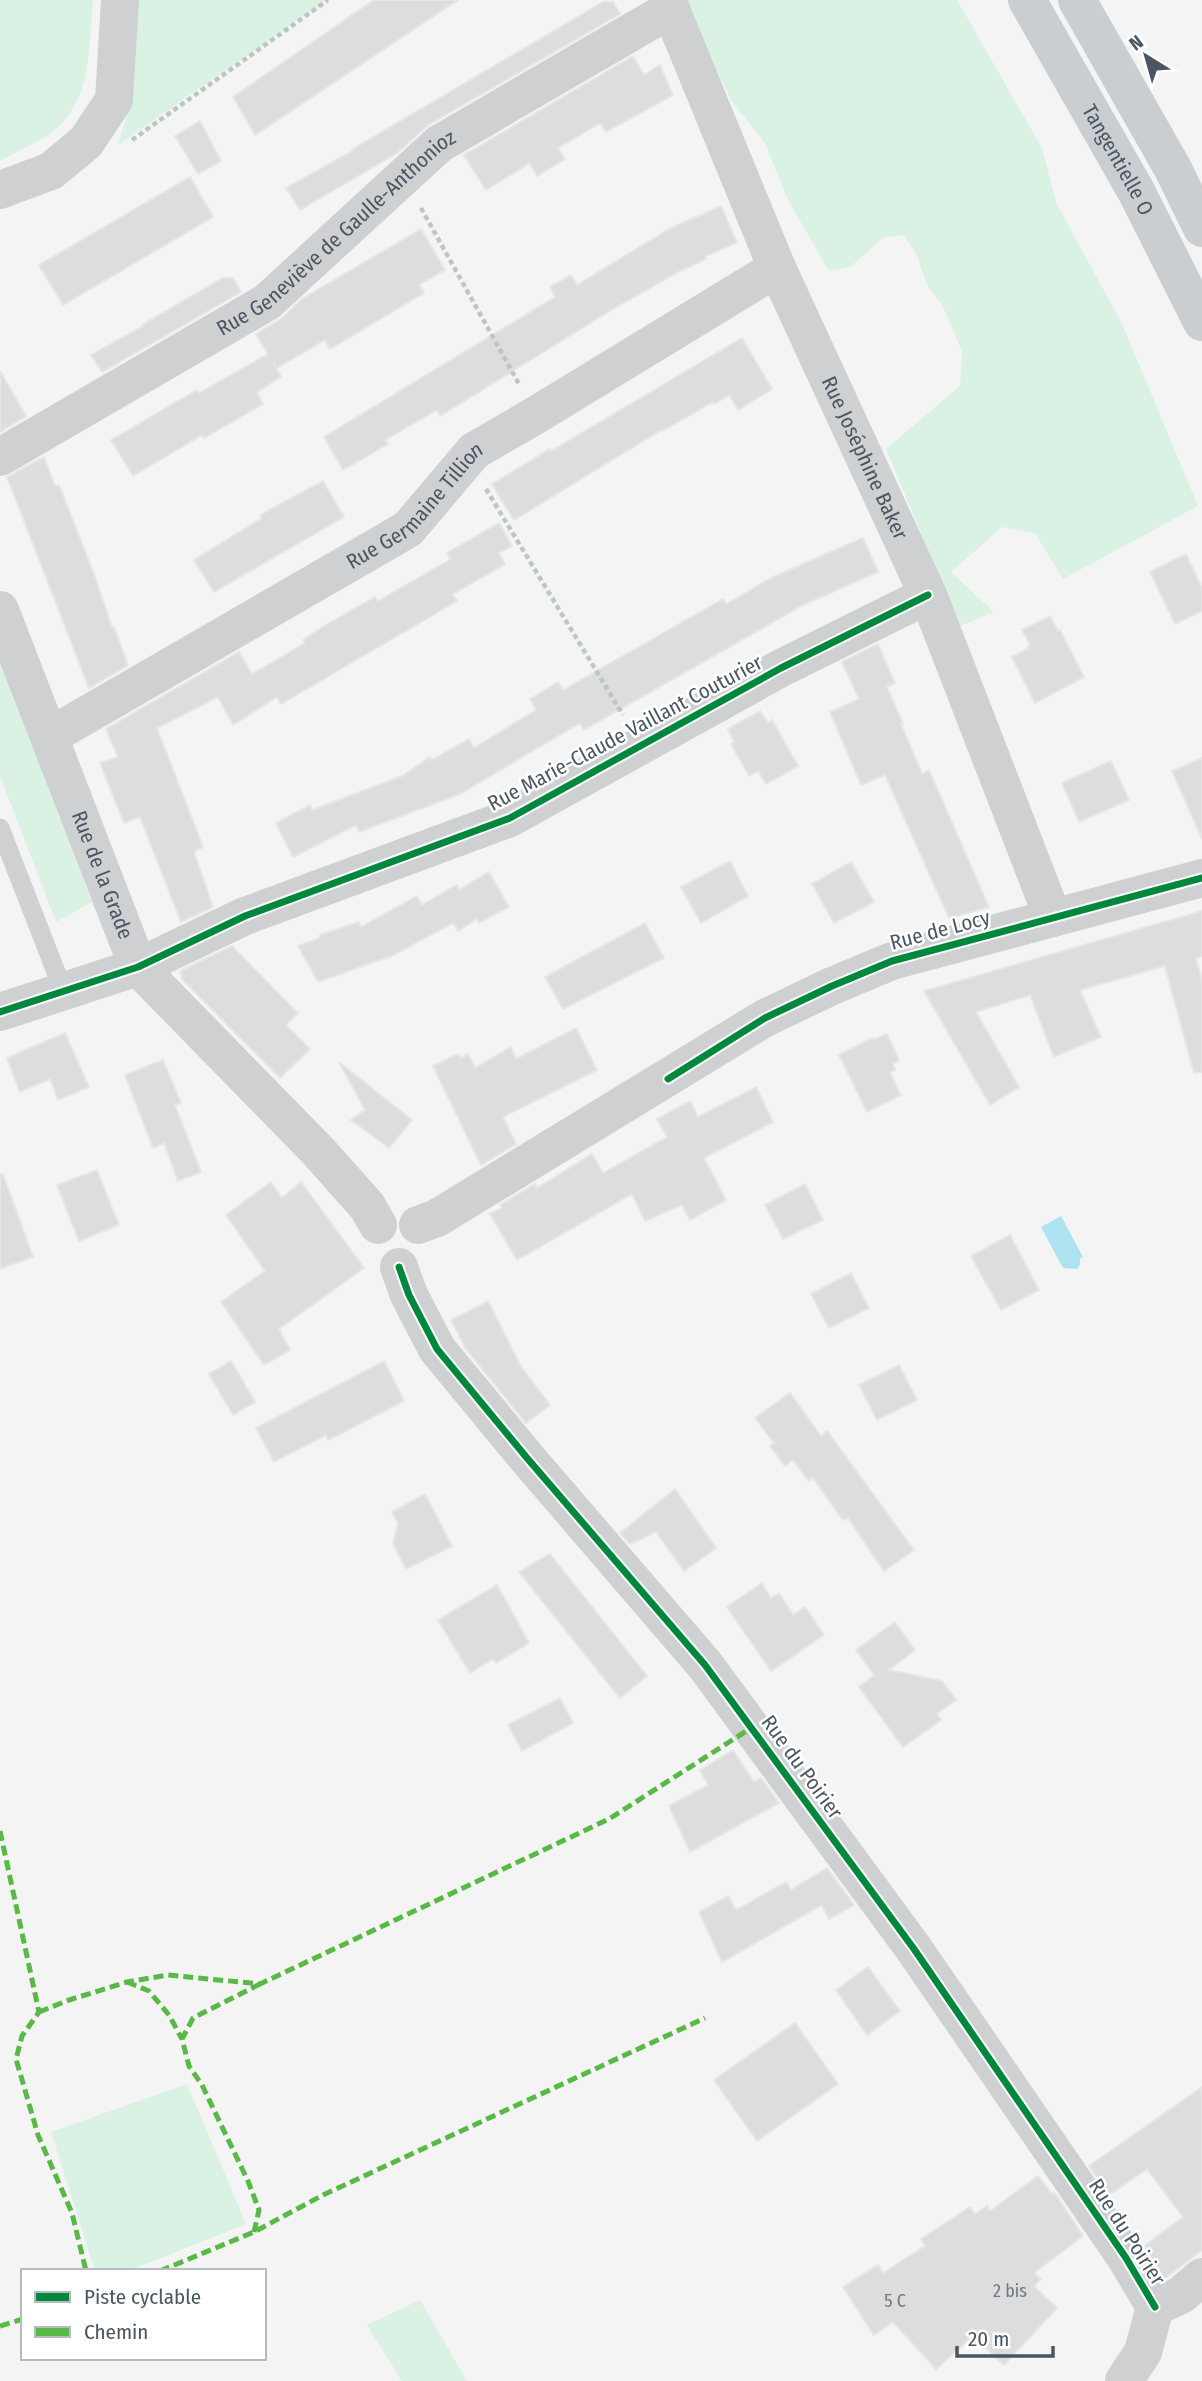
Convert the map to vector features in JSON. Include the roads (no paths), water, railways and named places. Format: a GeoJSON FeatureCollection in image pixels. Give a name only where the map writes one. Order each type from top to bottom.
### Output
{"type":"FeatureCollection","features":[{"type":"Feature","properties":{"kind":"main road","name":"Tangentielle O"},"geometry":{"type":"LineString","coordinates":[[1027,0],[1136,191],[1202,322]]}},
{"type":"Feature","properties":{"kind":"main road","name":"Tangentielle O"},"geometry":{"type":"LineString","coordinates":[[1077,0],[1173,169],[1202,228]]}},
{"type":"Feature","properties":{"kind":"street"},"geometry":{"type":"LineString","coordinates":[[0,190],[51,172],[86,142],[114,100],[120,0]]}},
{"type":"Feature","properties":{"kind":"street","name":"Rue Geneviève de Gaulle-Anthonioz"},"geometry":{"type":"LineString","coordinates":[[0,457],[267,302],[439,144],[669,4]]}},
{"type":"Feature","properties":{"kind":"street","name":"Rue Joséphine Baker"},"geometry":{"type":"LineString","coordinates":[[669,4],[777,268],[928,595],[1053,918]]}},
{"type":"Feature","properties":{"kind":"street","name":"Rue Germaine Tillion"},"geometry":{"type":"LineString","coordinates":[[50,736],[408,528],[474,451],[777,268]]}},
{"type":"Feature","properties":{"kind":"street","name":"Rue Marie-Claude Vaillant Couturier"},"geometry":{"type":"LineString","coordinates":[[0,1012],[138,967],[245,916],[509,818],[781,668],[928,595]]}},
{"type":"Feature","properties":{"kind":"street","name":"Rue de la Grade"},"geometry":{"type":"LineString","coordinates":[[0,610],[138,967],[318,1151],[368,1206],[378,1224]]}},
{"type":"Feature","properties":{"kind":"street","name":"Rue de Locy"},"geometry":{"type":"LineString","coordinates":[[418,1225],[437,1218],[765,1018],[832,986],[892,961],[1202,878]]}},
{"type":"Feature","properties":{"kind":"street"},"geometry":{"type":"LineString","coordinates":[[403,1216],[418,1225],[422,1232],[422,1248],[414,1261],[398,1267],[384,1263],[374,1252],[372,1238],[378,1224],[385,1219],[403,1216]]}},
{"type":"Feature","properties":{"kind":"street","name":"Rue du Poirier"},"geometry":{"type":"LineString","coordinates":[[398,1267],[437,1349],[705,1665],[914,1949],[1126,2258],[1155,2307]]}},
{"type":"Feature","properties":{"kind":"street"},"geometry":{"type":"LineString","coordinates":[[1124,2381],[1143,2352],[1155,2307],[1181,2295],[1202,2277]]}},
{"type":"Feature","properties":{"kind":"lane"},"geometry":{"type":"LineString","coordinates":[[0,828],[63,990]]}},
{"type":"Feature","properties":{"kind":"water"},"geometry":{"type":"Polygon","coordinates":[[[1061,1216],[1083,1257],[1077,1269],[1063,1268],[1041,1227],[1061,1216]]]}}]}
